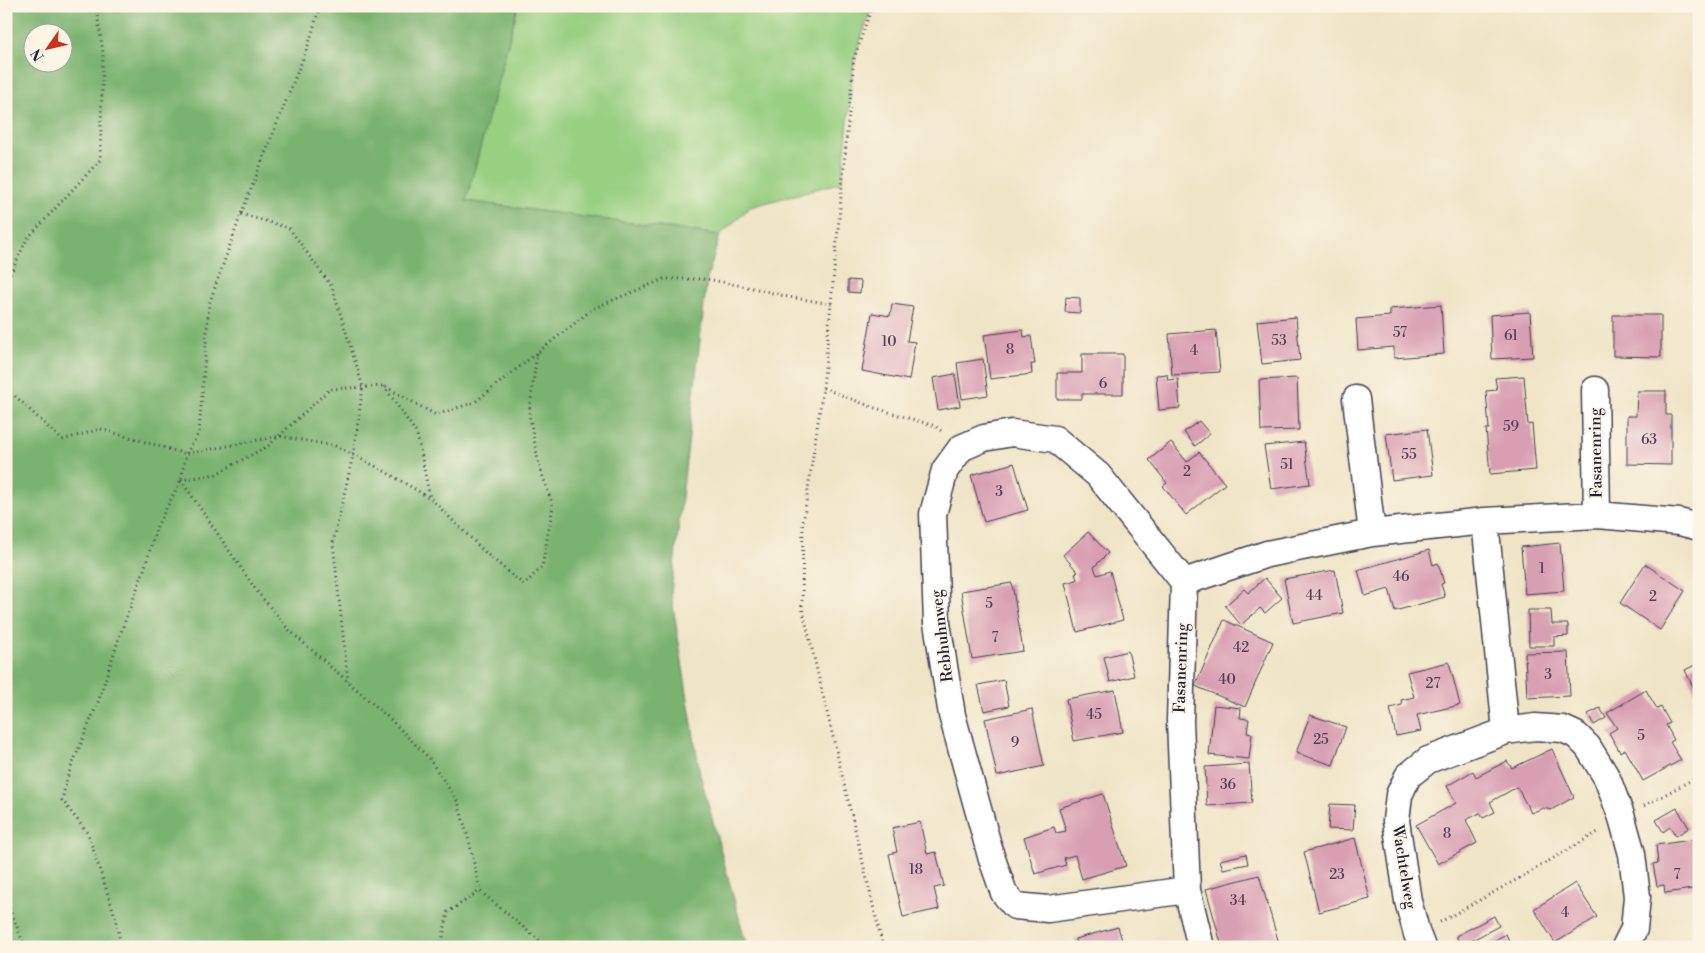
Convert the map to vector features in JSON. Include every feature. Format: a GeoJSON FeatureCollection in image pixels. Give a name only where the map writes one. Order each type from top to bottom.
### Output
{"type":"FeatureCollection","features":[{"type":"Feature","properties":{"kind":"street","name":"Fasanenring"},"geometry":{"type":"LineString","coordinates":[[1595,390],[1597,515]]}},
{"type":"Feature","properties":{"kind":"street"},"geometry":{"type":"LineString","coordinates":[[1356,399],[1372,533]]}},
{"type":"Feature","properties":{"kind":"street","name":"Rebhuhnweg"},"geometry":{"type":"LineString","coordinates":[[1184,582],[1098,475],[1055,440],[1012,433],[984,438],[961,448],[944,470],[933,514],[937,623],[952,715],[991,856],[1004,893],[1015,906],[1048,909],[1187,890]]}},
{"type":"Feature","properties":{"kind":"street","name":"Fasanenring"},"geometry":{"type":"LineString","coordinates":[[1201,947],[1187,890],[1180,721],[1184,582],[1267,554],[1372,533],[1484,521],[1597,515],[1680,522],[1699,528]]}},
{"type":"Feature","properties":{"kind":"street"},"geometry":{"type":"LineString","coordinates":[[1484,521],[1506,731]]}},
{"type":"Feature","properties":{"kind":"street","name":"Wachtelweg"},"geometry":{"type":"LineString","coordinates":[[1419,941],[1408,901],[1396,820],[1399,795],[1408,776],[1428,760],[1506,731],[1535,727],[1563,729],[1576,735],[1588,747],[1607,778],[1622,818],[1632,854],[1637,897],[1634,929],[1625,947]]}},
{"type":"Feature","properties":{"kind":"path"},"geometry":{"type":"LineString","coordinates":[[6,283],[27,239],[100,160],[103,52],[96,6]]}},
{"type":"Feature","properties":{"kind":"path"},"geometry":{"type":"LineString","coordinates":[[121,947],[116,919],[88,834],[62,800],[68,775],[98,702],[144,570],[157,526],[181,480],[186,454],[199,434],[209,304],[309,43],[320,6]]}},
{"type":"Feature","properties":{"kind":"path"},"geometry":{"type":"LineString","coordinates":[[872,6],[854,59],[823,388],[803,523],[802,608],[883,947]]}},
{"type":"Feature","properties":{"kind":"path"},"geometry":{"type":"LineString","coordinates":[[242,214],[289,228],[332,287],[363,387],[353,455],[333,543],[348,681]]}},
{"type":"Feature","properties":{"kind":"path"},"geometry":{"type":"LineString","coordinates":[[181,480],[216,474],[268,446],[330,389],[384,386],[436,415],[475,402],[594,308],[664,279],[707,279],[788,297],[832,304]]}},
{"type":"Feature","properties":{"kind":"path"},"geometry":{"type":"LineString","coordinates":[[6,392],[14,395],[62,440],[101,429],[186,454],[279,436],[335,446],[379,468],[430,498],[488,555],[524,584],[542,567],[553,506],[539,465],[529,414],[537,353]]}},
{"type":"Feature","properties":{"kind":"path"},"geometry":{"type":"LineString","coordinates":[[384,386],[417,434],[430,498]]}},
{"type":"Feature","properties":{"kind":"path"},"geometry":{"type":"LineString","coordinates":[[823,388],[872,407],[935,426]]}},
{"type":"Feature","properties":{"kind":"path"},"geometry":{"type":"LineString","coordinates":[[181,480],[256,590],[289,630],[389,718],[428,757],[458,802],[480,891],[547,947]]}},
{"type":"Feature","properties":{"kind":"path"},"geometry":{"type":"LineString","coordinates":[[1419,941],[1622,818],[1699,776]]}},
{"type":"Feature","properties":{"kind":"path"},"geometry":{"type":"LineString","coordinates":[[441,947],[448,912],[480,891]]}},
{"type":"Feature","properties":{"kind":"path"},"geometry":{"type":"LineString","coordinates":[[6,899],[25,947]]}},
{"type":"Feature","properties":{"kind":"green space"},"geometry":{"type":"Polygon","coordinates":[[[6,6],[518,6],[466,201],[720,235],[707,279],[671,593],[700,774],[747,947],[6,947],[6,6]]]}},
{"type":"Feature","properties":{"kind":"green space"},"geometry":{"type":"Polygon","coordinates":[[[518,6],[872,6],[854,59],[842,182],[750,207],[720,235],[465,201],[518,6]]]}},
{"type":"Feature","properties":{"kind":"building"},"geometry":{"type":"Polygon","coordinates":[[[848,280],[861,281],[860,293],[848,292],[848,280]]]}},
{"type":"Feature","properties":{"kind":"building"},"geometry":{"type":"Polygon","coordinates":[[[1066,297],[1080,298],[1080,313],[1065,312],[1066,297]]]}},
{"type":"Feature","properties":{"kind":"building"},"geometry":{"type":"Polygon","coordinates":[[[892,304],[913,307],[907,341],[915,342],[909,380],[862,371],[872,313],[890,316],[892,304]]]}},
{"type":"Feature","properties":{"kind":"building"},"geometry":{"type":"Polygon","coordinates":[[[1441,305],[1444,354],[1394,358],[1394,347],[1358,350],[1356,319],[1390,316],[1390,309],[1441,305]]]}},
{"type":"Feature","properties":{"kind":"building"},"geometry":{"type":"Polygon","coordinates":[[[1530,312],[1533,357],[1492,359],[1490,315],[1530,312]]]}},
{"type":"Feature","properties":{"kind":"building"},"geometry":{"type":"Polygon","coordinates":[[[1613,315],[1661,315],[1661,357],[1613,356],[1613,315]]]}},
{"type":"Feature","properties":{"kind":"building"},"geometry":{"type":"Polygon","coordinates":[[[1296,317],[1300,360],[1262,364],[1257,321],[1296,317]]]}},
{"type":"Feature","properties":{"kind":"building"},"geometry":{"type":"Polygon","coordinates":[[[1023,330],[1024,337],[1031,336],[1035,364],[1031,364],[1032,374],[990,379],[984,335],[1023,330]]]}},
{"type":"Feature","properties":{"kind":"building"},"geometry":{"type":"Polygon","coordinates":[[[1216,330],[1220,372],[1172,375],[1169,334],[1216,330]]]}},
{"type":"Feature","properties":{"kind":"building"},"geometry":{"type":"Polygon","coordinates":[[[1082,354],[1123,354],[1123,394],[1082,394],[1082,399],[1057,399],[1057,373],[1082,373],[1082,354]]]}},
{"type":"Feature","properties":{"kind":"building"},"geometry":{"type":"Polygon","coordinates":[[[983,359],[988,395],[962,399],[957,363],[983,359]]]}},
{"type":"Feature","properties":{"kind":"building"},"geometry":{"type":"Polygon","coordinates":[[[955,374],[960,406],[938,410],[933,378],[955,374]]]}},
{"type":"Feature","properties":{"kind":"building"},"geometry":{"type":"Polygon","coordinates":[[[1167,374],[1168,380],[1178,379],[1180,408],[1159,410],[1156,375],[1167,374]]]}},
{"type":"Feature","properties":{"kind":"building"},"geometry":{"type":"Polygon","coordinates":[[[1524,376],[1528,425],[1532,424],[1536,470],[1490,474],[1486,429],[1489,429],[1486,391],[1497,390],[1495,378],[1524,376]]]}},
{"type":"Feature","properties":{"kind":"building"},"geometry":{"type":"Polygon","coordinates":[[[1297,378],[1299,430],[1261,431],[1259,380],[1297,378]]]}},
{"type":"Feature","properties":{"kind":"building"},"geometry":{"type":"Polygon","coordinates":[[[1637,391],[1666,391],[1666,415],[1671,415],[1671,465],[1627,464],[1627,416],[1636,416],[1637,391]]]}},
{"type":"Feature","properties":{"kind":"building"},"geometry":{"type":"Polygon","coordinates":[[[1199,421],[1210,434],[1195,446],[1184,432],[1199,421]]]}},
{"type":"Feature","properties":{"kind":"building"},"geometry":{"type":"Polygon","coordinates":[[[1427,429],[1433,475],[1392,480],[1386,434],[1427,429]]]}},
{"type":"Feature","properties":{"kind":"building"},"geometry":{"type":"Polygon","coordinates":[[[1171,442],[1187,462],[1199,452],[1225,484],[1186,515],[1163,486],[1167,483],[1149,460],[1171,442]]]}},
{"type":"Feature","properties":{"kind":"building"},"geometry":{"type":"Polygon","coordinates":[[[1304,442],[1310,484],[1271,489],[1264,446],[1304,442]]]}},
{"type":"Feature","properties":{"kind":"building"},"geometry":{"type":"Polygon","coordinates":[[[1014,463],[1028,510],[984,522],[971,475],[1014,463]]]}},
{"type":"Feature","properties":{"kind":"building"},"geometry":{"type":"Polygon","coordinates":[[[1088,532],[1108,553],[1094,567],[1097,575],[1110,571],[1123,620],[1077,632],[1065,583],[1077,580],[1075,573],[1078,572],[1063,555],[1088,532]]]}},
{"type":"Feature","properties":{"kind":"building"},"geometry":{"type":"Polygon","coordinates":[[[1560,543],[1564,591],[1525,594],[1521,547],[1560,543]]]}},
{"type":"Feature","properties":{"kind":"building"},"geometry":{"type":"Polygon","coordinates":[[[1429,550],[1433,565],[1438,563],[1444,583],[1441,584],[1445,597],[1395,611],[1389,589],[1365,596],[1358,570],[1429,550]]]}},
{"type":"Feature","properties":{"kind":"building"},"geometry":{"type":"Polygon","coordinates":[[[1645,564],[1685,591],[1660,630],[1620,603],[1645,564]]]}},
{"type":"Feature","properties":{"kind":"building"},"geometry":{"type":"Polygon","coordinates":[[[1335,570],[1343,613],[1293,623],[1284,579],[1335,570]]]}},
{"type":"Feature","properties":{"kind":"building"},"geometry":{"type":"Polygon","coordinates":[[[1265,578],[1282,598],[1265,613],[1260,608],[1241,625],[1225,606],[1244,589],[1248,593],[1265,578]]]}},
{"type":"Feature","properties":{"kind":"building"},"geometry":{"type":"Polygon","coordinates":[[[1012,583],[1023,651],[972,659],[961,591],[1012,583]]]}},
{"type":"Feature","properties":{"kind":"building"},"geometry":{"type":"Polygon","coordinates":[[[1528,610],[1551,610],[1552,624],[1568,624],[1568,636],[1554,637],[1554,646],[1529,646],[1528,610]]]}},
{"type":"Feature","properties":{"kind":"building"},"geometry":{"type":"Polygon","coordinates":[[[1224,620],[1273,642],[1245,707],[1195,686],[1224,620]]]}},
{"type":"Feature","properties":{"kind":"building"},"geometry":{"type":"Polygon","coordinates":[[[1128,651],[1134,676],[1110,682],[1104,657],[1128,651]]]}},
{"type":"Feature","properties":{"kind":"building"},"geometry":{"type":"Polygon","coordinates":[[[1568,652],[1570,696],[1527,698],[1525,653],[1568,652]]]}},
{"type":"Feature","properties":{"kind":"building"},"geometry":{"type":"Polygon","coordinates":[[[1449,662],[1460,705],[1417,715],[1421,731],[1396,736],[1390,708],[1402,705],[1401,700],[1414,697],[1407,672],[1449,662]]]}},
{"type":"Feature","properties":{"kind":"building"},"geometry":{"type":"Polygon","coordinates":[[[1699,663],[1699,700],[1685,670],[1699,663]]]}},
{"type":"Feature","properties":{"kind":"building"},"geometry":{"type":"Polygon","coordinates":[[[1004,680],[1009,706],[984,711],[978,685],[1004,680]]]}},
{"type":"Feature","properties":{"kind":"building"},"geometry":{"type":"Polygon","coordinates":[[[1115,690],[1123,732],[1074,741],[1066,699],[1115,690]]]}},
{"type":"Feature","properties":{"kind":"building"},"geometry":{"type":"Polygon","coordinates":[[[1646,690],[1657,709],[1661,707],[1670,723],[1666,725],[1674,740],[1670,742],[1681,760],[1643,781],[1625,749],[1620,752],[1609,733],[1617,728],[1607,713],[1646,690]]]}},
{"type":"Feature","properties":{"kind":"building"},"geometry":{"type":"Polygon","coordinates":[[[1214,705],[1241,708],[1240,718],[1249,719],[1247,733],[1252,734],[1249,759],[1209,755],[1214,705]]]}},
{"type":"Feature","properties":{"kind":"building"},"geometry":{"type":"Polygon","coordinates":[[[1600,708],[1606,718],[1594,725],[1588,714],[1600,708]]]}},
{"type":"Feature","properties":{"kind":"building"},"geometry":{"type":"Polygon","coordinates":[[[1032,709],[1044,766],[997,776],[985,719],[1032,709]]]}},
{"type":"Feature","properties":{"kind":"building"},"geometry":{"type":"Polygon","coordinates":[[[1310,715],[1346,727],[1333,765],[1296,753],[1310,715]]]}},
{"type":"Feature","properties":{"kind":"building"},"geometry":{"type":"Polygon","coordinates":[[[1552,749],[1574,797],[1551,810],[1543,808],[1531,813],[1517,787],[1490,802],[1495,812],[1483,818],[1480,813],[1466,820],[1477,843],[1438,864],[1416,825],[1456,803],[1447,786],[1473,771],[1476,777],[1507,761],[1512,768],[1552,749]]]}},
{"type":"Feature","properties":{"kind":"building"},"geometry":{"type":"Polygon","coordinates":[[[1249,764],[1252,803],[1207,806],[1205,767],[1249,764]]]}},
{"type":"Feature","properties":{"kind":"building"},"geometry":{"type":"Polygon","coordinates":[[[1103,794],[1126,866],[1082,879],[1075,855],[1064,858],[1066,865],[1035,874],[1024,837],[1054,827],[1056,833],[1066,831],[1059,808],[1103,794]]]}},
{"type":"Feature","properties":{"kind":"building"},"geometry":{"type":"Polygon","coordinates":[[[1330,804],[1355,805],[1353,830],[1328,829],[1330,804]]]}},
{"type":"Feature","properties":{"kind":"building"},"geometry":{"type":"Polygon","coordinates":[[[1677,808],[1689,828],[1676,836],[1670,827],[1663,832],[1656,820],[1677,808]]]}},
{"type":"Feature","properties":{"kind":"building"},"geometry":{"type":"Polygon","coordinates":[[[920,822],[927,854],[936,852],[944,886],[934,888],[939,909],[903,917],[889,854],[897,852],[892,828],[920,822]]]}},
{"type":"Feature","properties":{"kind":"building"},"geometry":{"type":"Polygon","coordinates":[[[1355,838],[1370,899],[1319,912],[1304,852],[1355,838]]]}},
{"type":"Feature","properties":{"kind":"building"},"geometry":{"type":"Polygon","coordinates":[[[1698,839],[1699,888],[1665,893],[1664,885],[1657,886],[1653,864],[1658,863],[1656,845],[1698,839]]]}},
{"type":"Feature","properties":{"kind":"building"},"geometry":{"type":"Polygon","coordinates":[[[1246,854],[1248,864],[1223,869],[1220,860],[1246,854]]]}},
{"type":"Feature","properties":{"kind":"building"},"geometry":{"type":"Polygon","coordinates":[[[1259,875],[1280,947],[1222,947],[1206,889],[1259,875]]]}},
{"type":"Feature","properties":{"kind":"building"},"geometry":{"type":"Polygon","coordinates":[[[1575,883],[1597,917],[1555,943],[1534,909],[1575,883]]]}},
{"type":"Feature","properties":{"kind":"building"},"geometry":{"type":"Polygon","coordinates":[[[1494,916],[1499,926],[1461,946],[1456,936],[1494,916]]]}},
{"type":"Feature","properties":{"kind":"building"},"geometry":{"type":"Polygon","coordinates":[[[1118,927],[1124,947],[1077,947],[1075,939],[1118,927]]]}},
{"type":"Feature","properties":{"kind":"building"},"geometry":{"type":"Polygon","coordinates":[[[1506,934],[1512,947],[1482,947],[1506,934]]]}}]}
